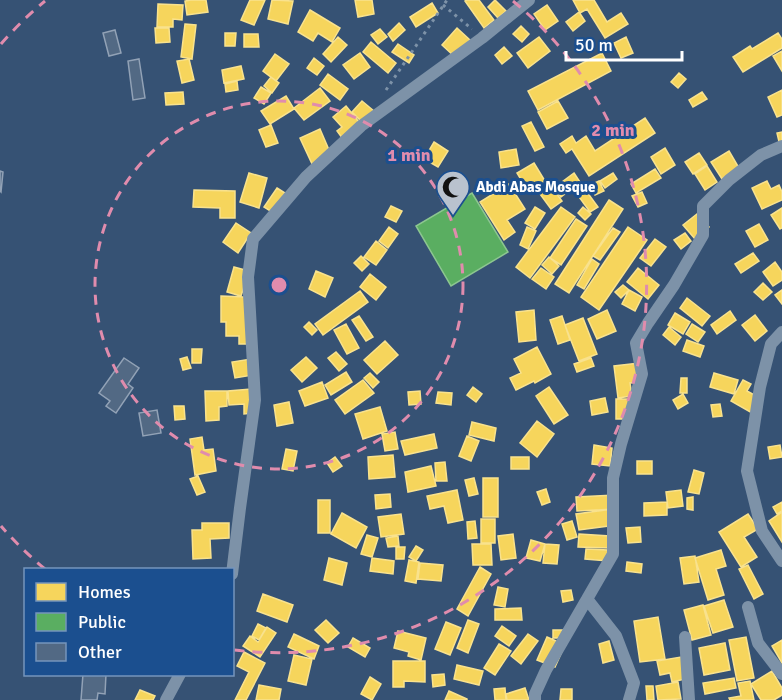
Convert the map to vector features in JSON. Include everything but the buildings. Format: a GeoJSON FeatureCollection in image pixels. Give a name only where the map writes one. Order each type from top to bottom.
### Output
{"type":"FeatureCollection","features":[{"type":"Feature","properties":{"kind":"street"},"geometry":{"type":"LineString","coordinates":[[233,568],[255,400],[248,277],[253,239],[306,177],[361,126],[482,38],[529,0]]}},
{"type":"Feature","properties":{"kind":"street"},"geometry":{"type":"LineString","coordinates":[[535,700],[535,694],[546,670],[613,554],[613,478],[642,374],[636,343],[703,235],[703,206],[729,180],[761,155],[782,147]]}},
{"type":"Feature","properties":{"kind":"street"},"geometry":{"type":"LineString","coordinates":[[782,332],[771,344],[768,355],[760,387],[747,471],[762,531],[782,561]]}},
{"type":"Feature","properties":{"kind":"street"},"geometry":{"type":"LineString","coordinates":[[587,599],[616,636],[634,683],[629,700]]}},
{"type":"Feature","properties":{"kind":"street"},"geometry":{"type":"LineString","coordinates":[[748,608],[758,643],[782,674]]}},
{"type":"Feature","properties":{"kind":"street"},"geometry":{"type":"LineString","coordinates":[[685,637],[689,700]]}},
{"type":"Feature","properties":{"kind":"street"},"geometry":{"type":"LineString","coordinates":[[166,700],[179,676]]}},
{"type":"Feature","properties":{"kind":"path"},"geometry":{"type":"LineString","coordinates":[[381,96],[447,0]]}},
{"type":"Feature","properties":{"kind":"path"},"geometry":{"type":"LineString","coordinates":[[443,5],[482,38]]}},
{"type":"Feature","properties":{"kind":"place","name":"Abdi Abas Mosque"},"geometry":{"type":"Point","coordinates":[453,216]}}]}
